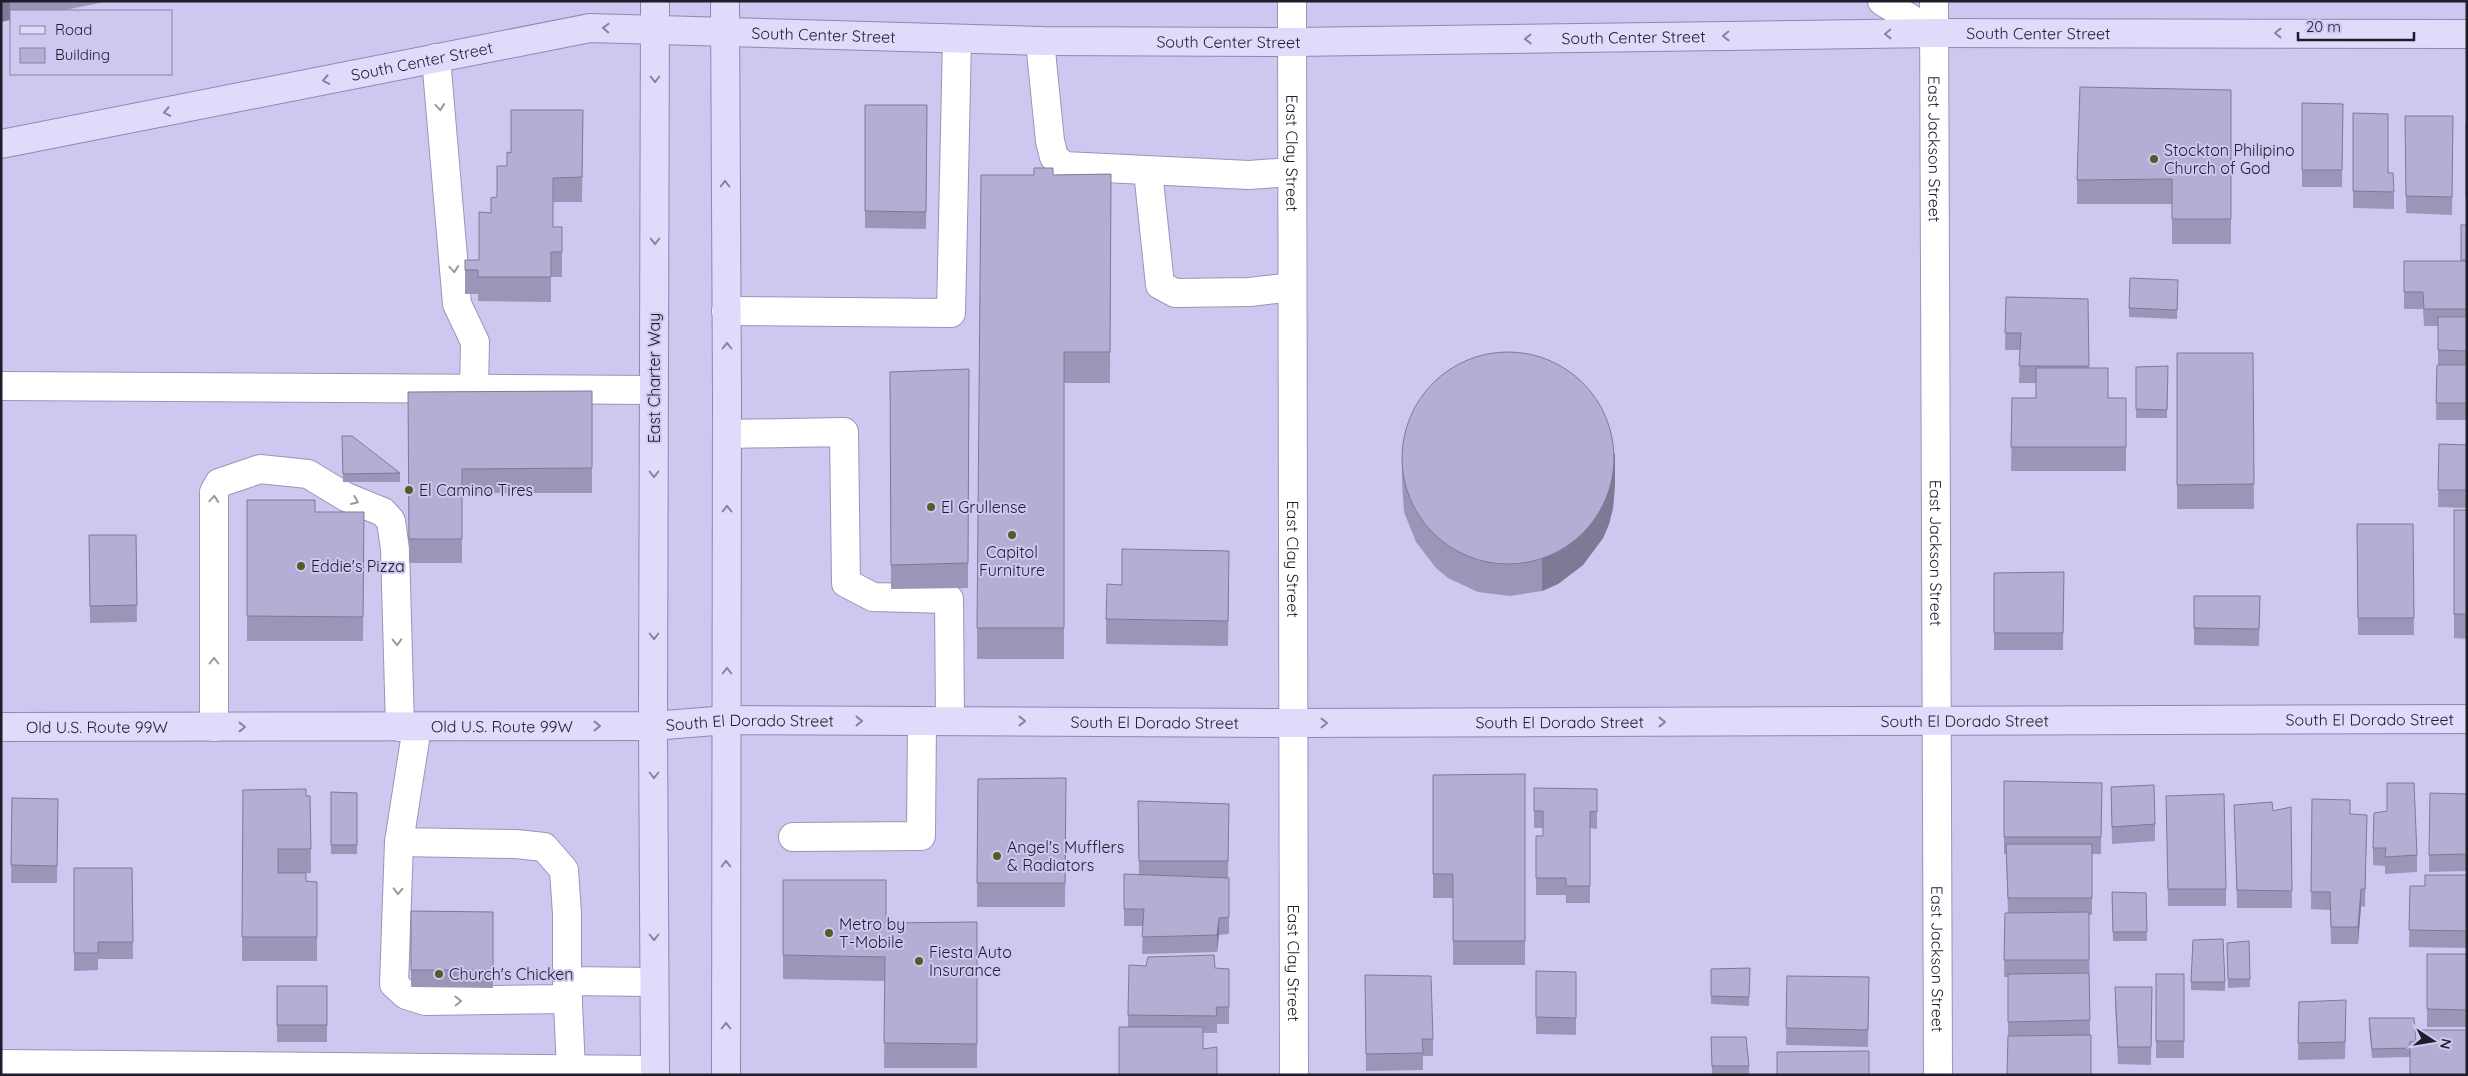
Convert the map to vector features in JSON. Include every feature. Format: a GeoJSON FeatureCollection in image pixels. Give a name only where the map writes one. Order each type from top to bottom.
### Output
{"type":"FeatureCollection","features":[{"type":"Feature","properties":{"kind":"main road","name":"East Charter Way"},"geometry":{"type":"LineString","coordinates":[[653,726],[655,1]]}},
{"type":"Feature","properties":{"kind":"main road"},"geometry":{"type":"LineString","coordinates":[[725,1],[727,434],[726,1075]]}},
{"type":"Feature","properties":{"kind":"main road","name":"South Center Street"},"geometry":{"type":"LineString","coordinates":[[1,144],[590,28],[1040,41],[1292,42],[1934,33],[2467,34]]}},
{"type":"Feature","properties":{"kind":"main road","name":"South El Dorado Street"},"geometry":{"type":"LineString","coordinates":[[653,726],[727,720],[1292,723],[2467,719]]}},
{"type":"Feature","properties":{"kind":"main road"},"geometry":{"type":"LineString","coordinates":[[653,726],[655,1072]]}},
{"type":"Feature","properties":{"kind":"main road","name":"Old U.S. Route 99W"},"geometry":{"type":"LineString","coordinates":[[1,727],[653,726]]}},
{"type":"Feature","properties":{"kind":"street","name":"East Clay Street"},"geometry":{"type":"LineString","coordinates":[[1292,1],[1294,1075]]}},
{"type":"Feature","properties":{"kind":"street"},"geometry":{"type":"LineString","coordinates":[[1882,1],[1934,33]]}},
{"type":"Feature","properties":{"kind":"street","name":"East Jackson Street"},"geometry":{"type":"LineString","coordinates":[[1934,1],[1938,1075]]}},
{"type":"Feature","properties":{"kind":"street"},"geometry":{"type":"LineString","coordinates":[[726,311],[951,313],[957,38]]}},
{"type":"Feature","properties":{"kind":"street"},"geometry":{"type":"LineString","coordinates":[[1040,41],[1050,141],[1054,157],[1064,166],[1249,175],[1292,172]]}},
{"type":"Feature","properties":{"kind":"street"},"geometry":{"type":"LineString","coordinates":[[436,58],[457,304],[475,342],[474,388]]}},
{"type":"Feature","properties":{"kind":"street"},"geometry":{"type":"LineString","coordinates":[[1148,171],[1160,285],[1175,292],[1250,292],[1292,287]]}},
{"type":"Feature","properties":{"kind":"street"},"geometry":{"type":"LineString","coordinates":[[1,386],[654,390]]}},
{"type":"Feature","properties":{"kind":"street"},"geometry":{"type":"LineString","coordinates":[[727,434],[844,432],[846,583],[873,597],[949,599],[950,721]]}},
{"type":"Feature","properties":{"kind":"street"},"geometry":{"type":"LineString","coordinates":[[214,727],[214,492],[220,483],[260,470],[308,474],[346,497],[383,512],[391,521],[395,549],[408,727],[400,842],[394,984],[406,995],[426,1001],[654,982]]}},
{"type":"Feature","properties":{"kind":"street"},"geometry":{"type":"LineString","coordinates":[[792,837],[921,836],[922,721]]}},
{"type":"Feature","properties":{"kind":"street"},"geometry":{"type":"LineString","coordinates":[[400,842],[516,844],[544,847],[564,870],[567,914],[567,990],[573,1072]]}},
{"type":"Feature","properties":{"kind":"street"},"geometry":{"type":"LineString","coordinates":[[1,1064],[419,1072],[655,1072]]}},
{"type":"Feature","properties":{"kind":"building","name":"Stockton Philipino Church of God"},"geometry":{"type":"Polygon","coordinates":[[[2080,87],[2231,90],[2231,219],[2172,219],[2172,179],[2077,180],[2080,87]]]}},
{"type":"Feature","properties":{"kind":"building"},"geometry":{"type":"Polygon","coordinates":[[[2302,103],[2343,104],[2342,170],[2302,170],[2302,103]]]}},
{"type":"Feature","properties":{"kind":"building"},"geometry":{"type":"Polygon","coordinates":[[[865,105],[927,105],[926,212],[865,211],[865,105]]]}},
{"type":"Feature","properties":{"kind":"building"},"geometry":{"type":"Polygon","coordinates":[[[511,110],[583,110],[582,177],[553,178],[553,227],[562,227],[562,252],[551,252],[551,277],[478,277],[478,270],[465,270],[465,260],[479,260],[479,212],[491,213],[491,198],[497,197],[497,166],[507,166],[507,152],[511,153],[511,110]]]}},
{"type":"Feature","properties":{"kind":"building"},"geometry":{"type":"Polygon","coordinates":[[[2353,113],[2388,114],[2388,173],[2393,173],[2394,192],[2353,191],[2353,113]]]}},
{"type":"Feature","properties":{"kind":"building"},"geometry":{"type":"Polygon","coordinates":[[[2405,116],[2453,116],[2452,197],[2406,196],[2405,116]]]}},
{"type":"Feature","properties":{"kind":"building"},"geometry":{"type":"Polygon","coordinates":[[[2467,125],[2467,194],[2466,194],[2467,125]]]}},
{"type":"Feature","properties":{"kind":"building"},"geometry":{"type":"Polygon","coordinates":[[[1034,168],[1053,168],[1053,175],[1111,174],[1110,352],[1064,352],[1064,628],[977,628],[981,175],[1034,175],[1034,168]]]}},
{"type":"Feature","properties":{"kind":"building"},"geometry":{"type":"Polygon","coordinates":[[[2461,225],[2467,225],[2467,260],[2461,260],[2461,225]]]}},
{"type":"Feature","properties":{"kind":"building"},"geometry":{"type":"Polygon","coordinates":[[[2404,261],[2467,261],[2467,309],[2424,309],[2423,292],[2404,292],[2404,261]]]}},
{"type":"Feature","properties":{"kind":"building"},"geometry":{"type":"Polygon","coordinates":[[[2130,278],[2178,280],[2177,310],[2129,308],[2130,278]]]}},
{"type":"Feature","properties":{"kind":"building"},"geometry":{"type":"Polygon","coordinates":[[[2006,297],[2088,299],[2089,366],[2019,366],[2021,333],[2005,333],[2006,297]]]}},
{"type":"Feature","properties":{"kind":"building"},"geometry":{"type":"Polygon","coordinates":[[[2438,317],[2467,317],[2467,351],[2438,350],[2438,317]]]}},
{"type":"Feature","properties":{"kind":"building"},"geometry":{"type":"Polygon","coordinates":[[[1498,352],[1518,352],[1539,356],[1558,364],[1583,383],[1596,399],[1606,417],[1612,437],[1614,458],[1612,479],[1606,499],[1596,517],[1583,533],[1558,552],[1539,560],[1518,564],[1498,564],[1477,560],[1458,552],[1441,540],[1426,525],[1414,508],[1406,489],[1402,468],[1402,448],[1406,427],[1414,408],[1426,391],[1441,376],[1458,364],[1477,356],[1498,352]]]}},
{"type":"Feature","properties":{"kind":"building"},"geometry":{"type":"Polygon","coordinates":[[[2177,353],[2253,353],[2254,484],[2177,485],[2177,353]]]}},
{"type":"Feature","properties":{"kind":"building"},"geometry":{"type":"Polygon","coordinates":[[[2437,365],[2467,365],[2467,403],[2436,403],[2437,365]]]}},
{"type":"Feature","properties":{"kind":"building"},"geometry":{"type":"Polygon","coordinates":[[[2168,366],[2167,410],[2136,409],[2136,367],[2168,366]]]}},
{"type":"Feature","properties":{"kind":"building"},"geometry":{"type":"Polygon","coordinates":[[[2036,368],[2108,368],[2108,398],[2126,398],[2126,447],[2011,447],[2012,398],[2036,398],[2036,368]]]}},
{"type":"Feature","properties":{"kind":"building"},"geometry":{"type":"Polygon","coordinates":[[[969,369],[968,563],[891,565],[890,372],[969,369]]]}},
{"type":"Feature","properties":{"kind":"building"},"geometry":{"type":"Polygon","coordinates":[[[592,391],[592,468],[462,469],[462,539],[409,539],[408,392],[592,391]]]}},
{"type":"Feature","properties":{"kind":"building"},"geometry":{"type":"Polygon","coordinates":[[[342,436],[352,436],[400,473],[343,474],[342,436]]]}},
{"type":"Feature","properties":{"kind":"building"},"geometry":{"type":"Polygon","coordinates":[[[2439,444],[2467,445],[2467,490],[2438,490],[2439,444]]]}},
{"type":"Feature","properties":{"kind":"building"},"geometry":{"type":"Polygon","coordinates":[[[247,500],[315,500],[315,512],[364,512],[363,617],[247,616],[247,500]]]}},
{"type":"Feature","properties":{"kind":"building"},"geometry":{"type":"Polygon","coordinates":[[[2454,510],[2467,510],[2467,614],[2454,614],[2454,510]]]}},
{"type":"Feature","properties":{"kind":"building"},"geometry":{"type":"Polygon","coordinates":[[[2357,524],[2413,524],[2414,618],[2358,618],[2357,524]]]}},
{"type":"Feature","properties":{"kind":"building"},"geometry":{"type":"Polygon","coordinates":[[[89,535],[136,535],[137,605],[90,606],[89,535]]]}},
{"type":"Feature","properties":{"kind":"building"},"geometry":{"type":"Polygon","coordinates":[[[1122,549],[1229,551],[1228,621],[1106,619],[1107,584],[1122,585],[1122,549]]]}},
{"type":"Feature","properties":{"kind":"building"},"geometry":{"type":"Polygon","coordinates":[[[2064,572],[2063,633],[1994,633],[1994,573],[2064,572]]]}},
{"type":"Feature","properties":{"kind":"building"},"geometry":{"type":"Polygon","coordinates":[[[2194,596],[2260,596],[2259,629],[2194,628],[2194,596]]]}},
{"type":"Feature","properties":{"kind":"building"},"geometry":{"type":"Polygon","coordinates":[[[1525,774],[1525,941],[1453,941],[1453,874],[1433,874],[1433,775],[1525,774]]]}},
{"type":"Feature","properties":{"kind":"building"},"geometry":{"type":"Polygon","coordinates":[[[1066,778],[1065,883],[977,883],[978,779],[1066,778]]]}},
{"type":"Feature","properties":{"kind":"building"},"geometry":{"type":"Polygon","coordinates":[[[2004,781],[2102,783],[2101,837],[2004,837],[2004,781]]]}},
{"type":"Feature","properties":{"kind":"building"},"geometry":{"type":"Polygon","coordinates":[[[2387,783],[2414,783],[2417,855],[2385,857],[2386,848],[2373,848],[2374,813],[2387,811],[2387,783]]]}},
{"type":"Feature","properties":{"kind":"building"},"geometry":{"type":"Polygon","coordinates":[[[2154,785],[2155,824],[2112,827],[2111,787],[2154,785]]]}},
{"type":"Feature","properties":{"kind":"building"},"geometry":{"type":"Polygon","coordinates":[[[1534,788],[1597,789],[1597,812],[1590,811],[1590,886],[1566,886],[1566,878],[1536,878],[1536,836],[1543,836],[1543,811],[1534,811],[1534,788]]]}},
{"type":"Feature","properties":{"kind":"building"},"geometry":{"type":"Polygon","coordinates":[[[306,789],[306,796],[310,796],[311,849],[278,849],[278,873],[306,873],[306,881],[317,882],[317,937],[242,937],[243,790],[306,789]]]}},
{"type":"Feature","properties":{"kind":"building"},"geometry":{"type":"Polygon","coordinates":[[[331,792],[357,793],[357,845],[331,845],[331,792]]]}},
{"type":"Feature","properties":{"kind":"building"},"geometry":{"type":"Polygon","coordinates":[[[2430,793],[2467,794],[2467,854],[2429,855],[2430,793]]]}},
{"type":"Feature","properties":{"kind":"building"},"geometry":{"type":"Polygon","coordinates":[[[2224,794],[2226,889],[2168,889],[2166,796],[2224,794]]]}},
{"type":"Feature","properties":{"kind":"building"},"geometry":{"type":"Polygon","coordinates":[[[12,798],[58,799],[57,866],[11,865],[12,798]]]}},
{"type":"Feature","properties":{"kind":"building"},"geometry":{"type":"Polygon","coordinates":[[[2312,799],[2350,800],[2350,814],[2367,815],[2365,889],[2361,889],[2358,927],[2331,927],[2330,892],[2311,892],[2312,799]]]}},
{"type":"Feature","properties":{"kind":"building"},"geometry":{"type":"Polygon","coordinates":[[[1138,801],[1229,804],[1228,861],[1139,861],[1138,801]]]}},
{"type":"Feature","properties":{"kind":"building"},"geometry":{"type":"Polygon","coordinates":[[[2272,802],[2273,811],[2291,807],[2292,891],[2237,890],[2234,805],[2272,802]]]}},
{"type":"Feature","properties":{"kind":"building"},"geometry":{"type":"Polygon","coordinates":[[[2006,844],[2092,844],[2092,898],[2008,898],[2006,844]]]}},
{"type":"Feature","properties":{"kind":"building"},"geometry":{"type":"Polygon","coordinates":[[[74,868],[132,868],[133,942],[98,942],[98,953],[74,953],[74,868]]]}},
{"type":"Feature","properties":{"kind":"building"},"geometry":{"type":"Polygon","coordinates":[[[1124,874],[1229,878],[1229,917],[1219,918],[1217,935],[1142,937],[1144,909],[1124,909],[1124,874]]]}},
{"type":"Feature","properties":{"kind":"building"},"geometry":{"type":"Polygon","coordinates":[[[2425,875],[2467,875],[2467,931],[2409,930],[2410,886],[2425,886],[2425,875]]]}},
{"type":"Feature","properties":{"kind":"building"},"geometry":{"type":"Polygon","coordinates":[[[783,880],[886,880],[886,923],[977,922],[977,1044],[884,1043],[885,957],[783,955],[783,880]]]}},
{"type":"Feature","properties":{"kind":"building"},"geometry":{"type":"Polygon","coordinates":[[[2112,892],[2146,893],[2147,932],[2113,932],[2112,892]]]}},
{"type":"Feature","properties":{"kind":"building"},"geometry":{"type":"Polygon","coordinates":[[[411,911],[493,912],[493,970],[411,970],[411,911]]]}},
{"type":"Feature","properties":{"kind":"building"},"geometry":{"type":"Polygon","coordinates":[[[2089,912],[2089,960],[2004,960],[2005,913],[2089,912]]]}},
{"type":"Feature","properties":{"kind":"building"},"geometry":{"type":"Polygon","coordinates":[[[2223,939],[2225,982],[2191,982],[2193,940],[2223,939]]]}},
{"type":"Feature","properties":{"kind":"building"},"geometry":{"type":"Polygon","coordinates":[[[2249,941],[2250,979],[2228,979],[2227,943],[2249,941]]]}},
{"type":"Feature","properties":{"kind":"building"},"geometry":{"type":"Polygon","coordinates":[[[2427,954],[2467,954],[2467,1010],[2427,1009],[2427,954]]]}},
{"type":"Feature","properties":{"kind":"building"},"geometry":{"type":"Polygon","coordinates":[[[1214,955],[1215,968],[1229,969],[1229,1007],[1216,1007],[1217,1016],[1128,1015],[1129,965],[1146,966],[1148,957],[1214,955]]]}},
{"type":"Feature","properties":{"kind":"building"},"geometry":{"type":"Polygon","coordinates":[[[1750,968],[1749,997],[1711,996],[1711,969],[1750,968]]]}},
{"type":"Feature","properties":{"kind":"building"},"geometry":{"type":"Polygon","coordinates":[[[1536,971],[1576,972],[1576,1018],[1536,1017],[1536,971]]]}},
{"type":"Feature","properties":{"kind":"building"},"geometry":{"type":"Polygon","coordinates":[[[2089,973],[2090,1020],[2008,1022],[2008,974],[2089,973]]]}},
{"type":"Feature","properties":{"kind":"building"},"geometry":{"type":"Polygon","coordinates":[[[2156,974],[2184,974],[2184,1041],[2156,1041],[2156,974]]]}},
{"type":"Feature","properties":{"kind":"building"},"geometry":{"type":"Polygon","coordinates":[[[1365,975],[1431,976],[1433,1039],[1422,1039],[1423,1053],[1366,1054],[1365,975]]]}},
{"type":"Feature","properties":{"kind":"building"},"geometry":{"type":"Polygon","coordinates":[[[1787,976],[1869,977],[1868,1030],[1786,1028],[1787,976]]]}},
{"type":"Feature","properties":{"kind":"building"},"geometry":{"type":"Polygon","coordinates":[[[277,986],[327,986],[327,1025],[277,1025],[277,986]]]}},
{"type":"Feature","properties":{"kind":"building"},"geometry":{"type":"Polygon","coordinates":[[[2115,987],[2152,987],[2151,1047],[2118,1047],[2115,987]]]}},
{"type":"Feature","properties":{"kind":"building"},"geometry":{"type":"Polygon","coordinates":[[[2346,1000],[2345,1042],[2298,1043],[2299,1002],[2346,1000]]]}},
{"type":"Feature","properties":{"kind":"building"},"geometry":{"type":"Polygon","coordinates":[[[2369,1018],[2414,1018],[2416,1042],[2410,1042],[2410,1048],[2372,1049],[2369,1018]]]}},
{"type":"Feature","properties":{"kind":"building"},"geometry":{"type":"Polygon","coordinates":[[[1119,1027],[1203,1027],[1203,1049],[1217,1047],[1217,1075],[1119,1075],[1119,1027]]]}},
{"type":"Feature","properties":{"kind":"building"},"geometry":{"type":"Polygon","coordinates":[[[2419,1030],[2467,1030],[2467,1075],[2410,1075],[2410,1042],[2419,1041],[2419,1030]]]}},
{"type":"Feature","properties":{"kind":"building"},"geometry":{"type":"Polygon","coordinates":[[[2091,1035],[2091,1075],[2007,1075],[2008,1036],[2091,1035]]]}},
{"type":"Feature","properties":{"kind":"building"},"geometry":{"type":"Polygon","coordinates":[[[1711,1037],[1746,1037],[1749,1066],[1712,1066],[1711,1037]]]}},
{"type":"Feature","properties":{"kind":"building"},"geometry":{"type":"Polygon","coordinates":[[[1869,1051],[1869,1075],[1777,1075],[1777,1052],[1869,1051]]]}},
{"type":"Feature","properties":{"kind":"place","name":"Stockton Philipino Church of God"},"geometry":{"type":"Point","coordinates":[2154,159]}},
{"type":"Feature","properties":{"kind":"place","name":"El Camino Tires"},"geometry":{"type":"Point","coordinates":[409,490]}},
{"type":"Feature","properties":{"kind":"place","name":"El Grullense"},"geometry":{"type":"Point","coordinates":[931,507]}},
{"type":"Feature","properties":{"kind":"place","name":"Capitol Furniture"},"geometry":{"type":"Point","coordinates":[1012,535]}},
{"type":"Feature","properties":{"kind":"place","name":"Eddie's Pizza"},"geometry":{"type":"Point","coordinates":[301,566]}},
{"type":"Feature","properties":{"kind":"place","name":"Angel's Mufflers & Radiators"},"geometry":{"type":"Point","coordinates":[997,856]}},
{"type":"Feature","properties":{"kind":"place","name":"Metro by T-Mobile"},"geometry":{"type":"Point","coordinates":[829,933]}},
{"type":"Feature","properties":{"kind":"place","name":"Fiesta Auto Insurance"},"geometry":{"type":"Point","coordinates":[919,961]}},
{"type":"Feature","properties":{"kind":"place","name":"Church's Chicken"},"geometry":{"type":"Point","coordinates":[439,974]}}]}
